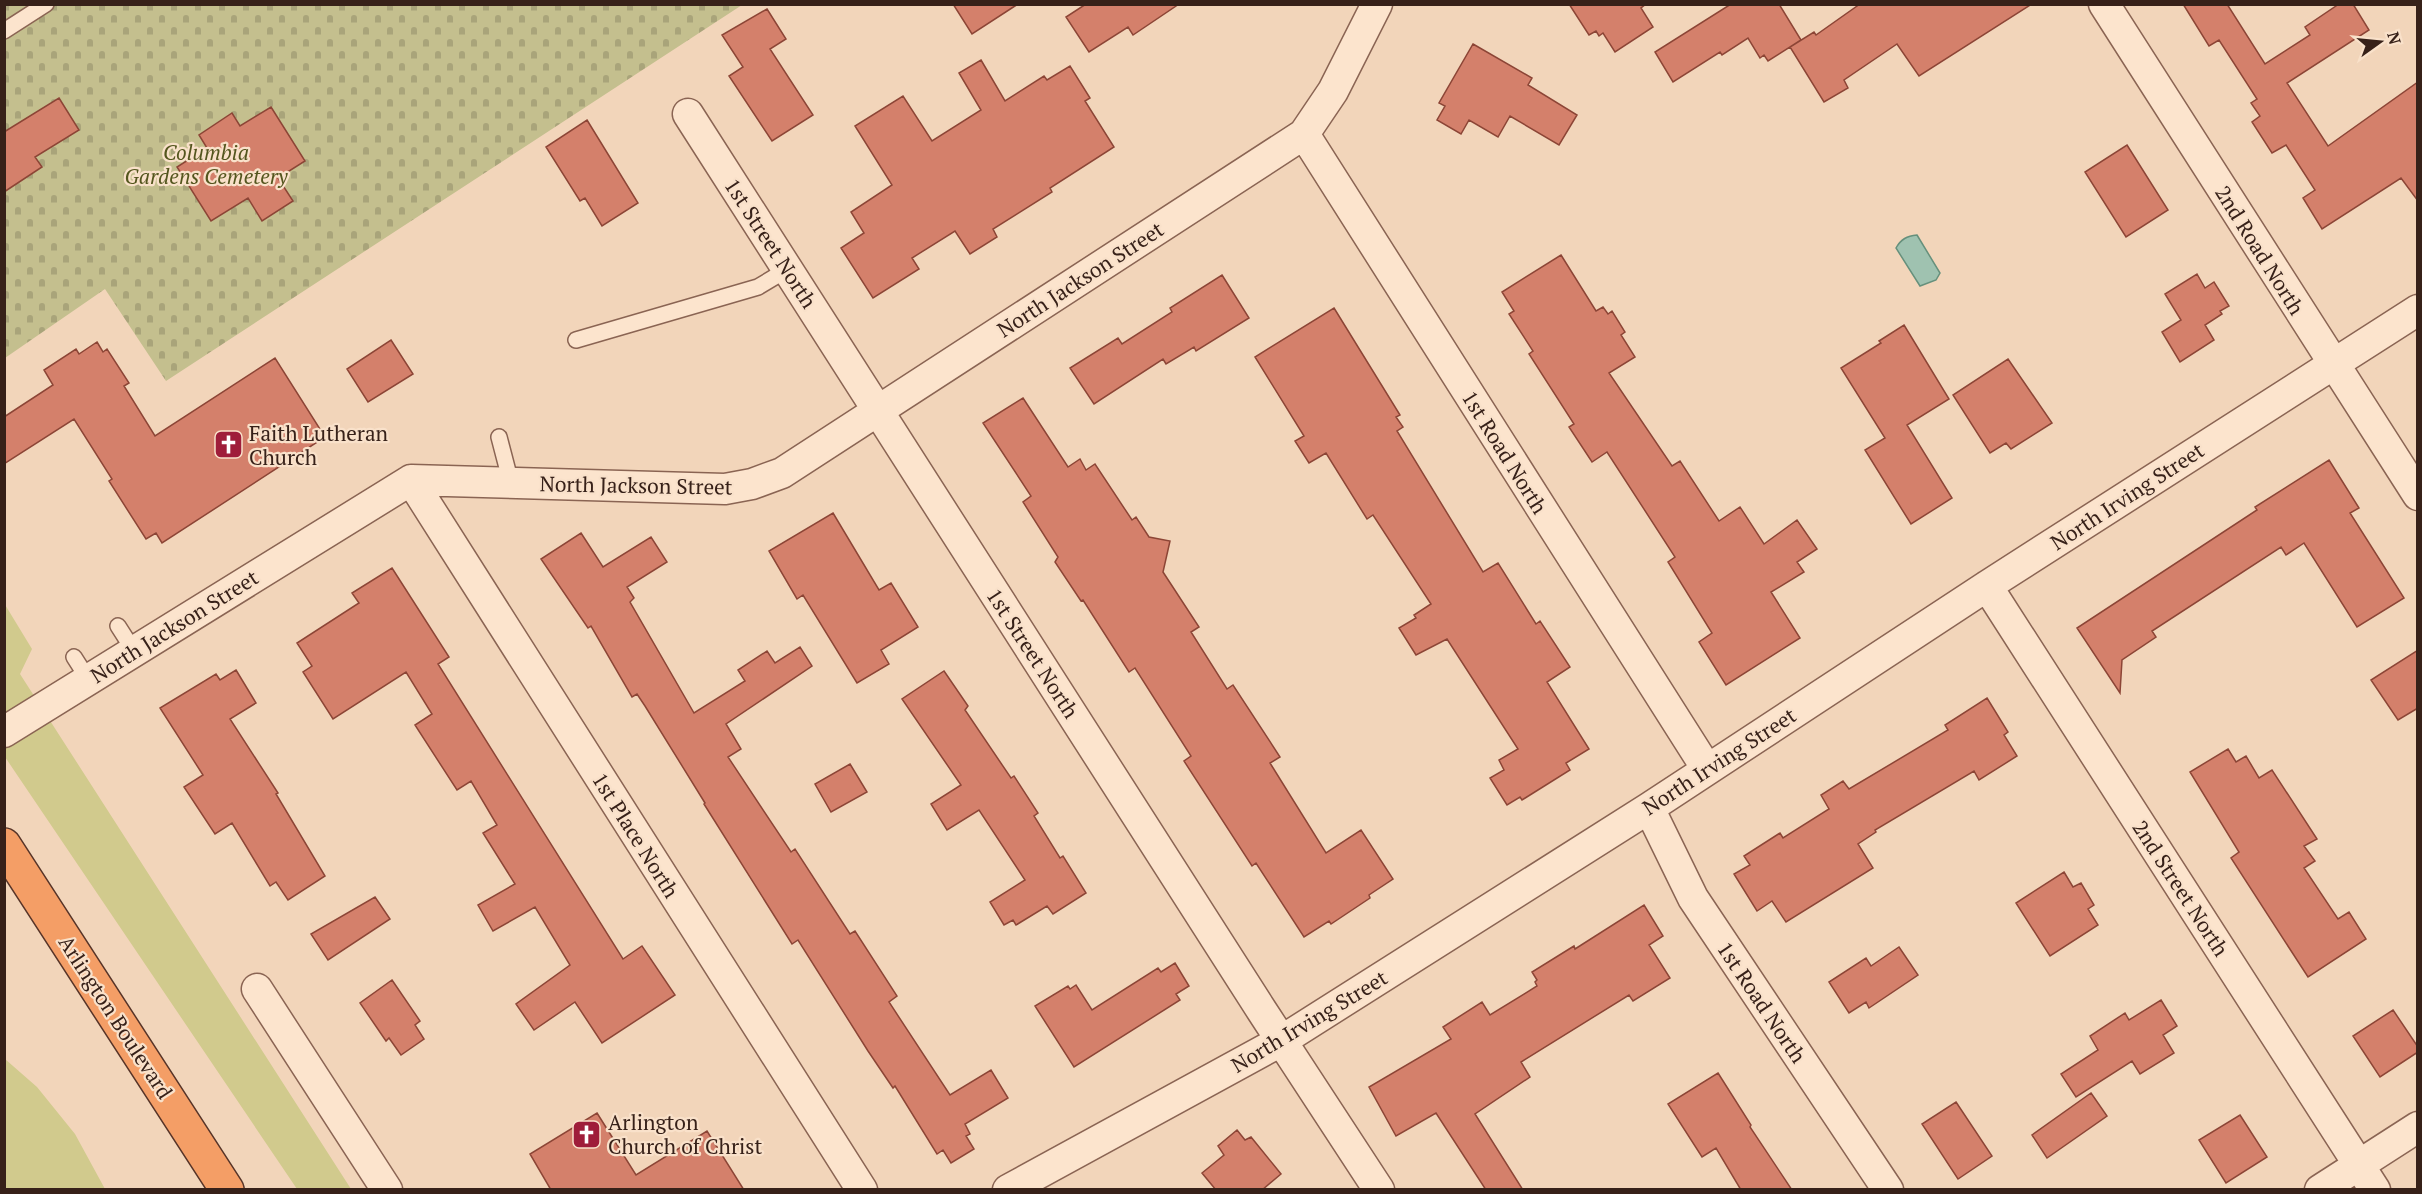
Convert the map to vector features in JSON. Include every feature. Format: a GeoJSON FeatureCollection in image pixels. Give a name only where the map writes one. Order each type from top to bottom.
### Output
{"type":"FeatureCollection","features":[{"type":"Feature","properties":{"kind":"highway","name":"Arlington Boulevard"},"geometry":{"type":"LineString","coordinates":[[4,845],[227,1190]]}},
{"type":"Feature","properties":{"kind":"street","name":"North Jackson Street"},"geometry":{"type":"LineString","coordinates":[[4,732],[81,668],[126,638],[411,480],[724,489],[752,484],[782,473],[1304,134],[1333,92],[1377,4]]}},
{"type":"Feature","properties":{"kind":"street","name":"2nd Road North"},"geometry":{"type":"LineString","coordinates":[[2104,4],[2418,495]]}},
{"type":"Feature","properties":{"kind":"street","name":"1st Street North"},"geometry":{"type":"LineString","coordinates":[[688,114],[1281,1041],[1379,1190]]}},
{"type":"Feature","properties":{"kind":"street","name":"1st Road North"},"geometry":{"type":"LineString","coordinates":[[1304,134],[1707,769]]}},
{"type":"Feature","properties":{"kind":"street","name":"North Irving Street"},"geometry":{"type":"LineString","coordinates":[[1008,1190],[1281,1041],[1649,808],[1987,586],[2418,310]]}},
{"type":"Feature","properties":{"kind":"street","name":"1st Place North"},"geometry":{"type":"LineString","coordinates":[[411,480],[862,1190]]}},
{"type":"Feature","properties":{"kind":"street","name":"2nd Street North"},"geometry":{"type":"LineString","coordinates":[[1987,586],[2375,1190]]}},
{"type":"Feature","properties":{"kind":"street","name":"1st Road North"},"geometry":{"type":"LineString","coordinates":[[1649,808],[1693,898],[1888,1190]]}},
{"type":"Feature","properties":{"kind":"street"},"geometry":{"type":"LineString","coordinates":[[257,990],[387,1190]]}},
{"type":"Feature","properties":{"kind":"street"},"geometry":{"type":"LineString","coordinates":[[2320,1190],[2418,1127]]}},
{"type":"Feature","properties":{"kind":"lane"},"geometry":{"type":"LineString","coordinates":[[4,31],[46,4]]}},
{"type":"Feature","properties":{"kind":"lane"},"geometry":{"type":"LineString","coordinates":[[576,339],[758,287],[788,269]]}},
{"type":"Feature","properties":{"kind":"lane"},"geometry":{"type":"LineString","coordinates":[[499,437],[511,483]]}},
{"type":"Feature","properties":{"kind":"green space","name":"Columbia Gardens Cemetery"},"geometry":{"type":"Polygon","coordinates":[[[5,5],[742,5],[166,381],[105,289],[5,358],[5,5]]]}},
{"type":"Feature","properties":{"kind":"shaded area"},"geometry":{"type":"Polygon","coordinates":[[[1917,235],[1940,273],[1936,280],[1920,286],[1896,248],[1900,242],[1917,235]]]}},
{"type":"Feature","properties":{"kind":"shaded area"},"geometry":{"type":"Polygon","coordinates":[[[4,603],[32,649],[20,674],[351,1189],[297,1189],[5,757],[4,603]]]}},
{"type":"Feature","properties":{"kind":"shaded area"},"geometry":{"type":"Polygon","coordinates":[[[5,1059],[37,1087],[75,1134],[105,1189],[5,1189],[5,1059]]]}},
{"type":"Feature","properties":{"kind":"building"},"geometry":{"type":"Polygon","coordinates":[[[953,4],[1018,4],[972,34],[953,4]]]}},
{"type":"Feature","properties":{"kind":"building"},"geometry":{"type":"Polygon","coordinates":[[[1086,4],[1179,4],[1133,35],[1128,27],[1089,52],[1066,17],[1086,4]]]}},
{"type":"Feature","properties":{"kind":"building"},"geometry":{"type":"Polygon","coordinates":[[[1569,4],[1646,4],[1641,8],[1653,27],[1615,52],[1603,33],[1599,36],[1596,31],[1589,35],[1569,4]]]}},
{"type":"Feature","properties":{"kind":"building"},"geometry":{"type":"Polygon","coordinates":[[[1731,4],[1779,4],[1801,40],[1768,61],[1764,55],[1760,58],[1748,38],[1722,55],[1720,52],[1673,82],[1655,52],[1731,4]]]}},
{"type":"Feature","properties":{"kind":"building"},"geometry":{"type":"Polygon","coordinates":[[[1860,4],[2032,4],[1919,76],[1897,44],[1844,80],[1848,88],[1824,102],[1790,47],[1814,32],[1816,35],[1860,4]]]}},
{"type":"Feature","properties":{"kind":"building"},"geometry":{"type":"Polygon","coordinates":[[[2183,4],[2227,4],[2265,64],[2310,35],[2305,27],[2339,4],[2353,4],[2369,30],[2287,83],[2328,146],[2418,82],[2418,201],[2401,178],[2322,229],[2303,198],[2315,190],[2286,145],[2272,153],[2252,122],[2260,116],[2251,103],[2257,99],[2219,40],[2209,46],[2183,4]]]}},
{"type":"Feature","properties":{"kind":"building"},"geometry":{"type":"Polygon","coordinates":[[[767,9],[786,39],[770,49],[813,115],[772,141],[729,76],[743,67],[722,35],[767,9]]]}},
{"type":"Feature","properties":{"kind":"building"},"geometry":{"type":"Polygon","coordinates":[[[1473,44],[1532,78],[1528,85],[1577,115],[1559,145],[1510,116],[1498,137],[1469,120],[1461,134],[1437,120],[1445,106],[1439,103],[1473,44]]]}},
{"type":"Feature","properties":{"kind":"building"},"geometry":{"type":"Polygon","coordinates":[[[981,60],[1005,101],[1044,76],[1047,80],[1070,66],[1090,98],[1085,101],[1114,147],[1050,188],[1052,192],[993,229],[997,237],[970,254],[955,231],[912,258],[919,269],[873,298],[841,248],[864,233],[851,212],[892,185],[855,126],[903,96],[932,141],[981,110],[959,73],[981,60]]]}},
{"type":"Feature","properties":{"kind":"building"},"geometry":{"type":"Polygon","coordinates":[[[59,98],[79,130],[35,157],[42,167],[4,192],[4,132],[59,98]]]}},
{"type":"Feature","properties":{"kind":"building"},"geometry":{"type":"Polygon","coordinates":[[[271,107],[305,161],[278,178],[293,201],[262,221],[248,198],[211,221],[177,167],[207,148],[199,135],[232,113],[240,126],[271,107]]]}},
{"type":"Feature","properties":{"kind":"building"},"geometry":{"type":"Polygon","coordinates":[[[587,120],[638,203],[602,226],[585,198],[580,201],[546,147],[587,120]]]}},
{"type":"Feature","properties":{"kind":"building"},"geometry":{"type":"Polygon","coordinates":[[[2127,145],[2168,210],[2126,237],[2085,172],[2127,145]]]}},
{"type":"Feature","properties":{"kind":"building"},"geometry":{"type":"Polygon","coordinates":[[[1561,255],[1596,311],[1603,307],[1608,314],[1612,311],[1625,332],[1621,335],[1635,357],[1609,373],[1672,466],[1680,461],[1719,521],[1740,507],[1764,544],[1797,520],[1817,549],[1797,562],[1804,572],[1771,592],[1800,638],[1726,685],[1699,642],[1712,633],[1668,562],[1675,557],[1607,452],[1592,462],[1569,427],[1574,424],[1529,354],[1533,351],[1509,314],[1514,311],[1502,292],[1561,255]]]}},
{"type":"Feature","properties":{"kind":"building"},"geometry":{"type":"Polygon","coordinates":[[[2197,274],[2205,288],[2214,282],[2229,306],[2220,311],[2222,314],[2205,325],[2214,340],[2180,362],[2162,332],[2181,320],[2165,294],[2197,274]]]}},
{"type":"Feature","properties":{"kind":"building"},"geometry":{"type":"Polygon","coordinates":[[[1222,275],[1249,318],[1196,351],[1194,347],[1166,364],[1163,359],[1094,404],[1070,368],[1118,338],[1122,344],[1172,312],[1170,308],[1222,275]]]}},
{"type":"Feature","properties":{"kind":"building"},"geometry":{"type":"Polygon","coordinates":[[[1334,308],[1400,415],[1396,417],[1403,427],[1397,431],[1483,572],[1498,563],[1536,624],[1540,621],[1570,667],[1547,682],[1589,749],[1566,763],[1570,770],[1522,800],[1520,797],[1507,805],[1490,778],[1504,770],[1499,760],[1518,749],[1447,639],[1416,655],[1399,628],[1416,618],[1414,615],[1431,604],[1373,515],[1367,519],[1326,453],[1309,463],[1295,441],[1304,436],[1255,357],[1334,308]]]}},
{"type":"Feature","properties":{"kind":"building"},"geometry":{"type":"Polygon","coordinates":[[[1904,325],[1949,399],[1907,425],[1952,498],[1911,524],[1865,450],[1885,438],[1841,368],[1881,343],[1879,341],[1904,325]]]}},
{"type":"Feature","properties":{"kind":"building"},"geometry":{"type":"Polygon","coordinates":[[[391,340],[413,374],[368,402],[347,369],[391,340]]]}},
{"type":"Feature","properties":{"kind":"building","name":"Faith Lutheran Church"},"geometry":{"type":"Polygon","coordinates":[[[97,342],[103,352],[107,349],[129,383],[124,386],[155,436],[275,358],[325,437],[162,543],[156,533],[146,539],[109,481],[112,479],[74,419],[4,464],[4,417],[53,385],[44,370],[76,349],[79,354],[97,342]]]}},
{"type":"Feature","properties":{"kind":"building"},"geometry":{"type":"Polygon","coordinates":[[[2008,359],[2052,423],[2011,449],[2006,443],[1990,453],[1953,395],[2008,359]]]}},
{"type":"Feature","properties":{"kind":"building"},"geometry":{"type":"Polygon","coordinates":[[[1023,398],[1068,467],[1080,459],[1086,470],[1095,464],[1132,520],[1136,517],[1149,537],[1170,541],[1163,572],[1199,627],[1191,632],[1227,689],[1233,685],[1280,757],[1270,763],[1326,853],[1361,830],[1393,879],[1369,895],[1370,898],[1331,924],[1329,921],[1304,937],[1256,863],[1252,866],[1184,761],[1191,756],[1135,668],[1129,672],[1083,600],[1081,601],[1055,562],[1058,557],[1023,502],[1031,496],[983,423],[1023,398]]]}},
{"type":"Feature","properties":{"kind":"building"},"geometry":{"type":"Polygon","coordinates":[[[2329,460],[2359,508],[2350,513],[2404,598],[2357,627],[2304,543],[2286,555],[2281,547],[2152,631],[2156,637],[2122,660],[2120,693],[2077,628],[2257,510],[2255,507],[2329,460]]]}},
{"type":"Feature","properties":{"kind":"building"},"geometry":{"type":"Polygon","coordinates":[[[833,513],[879,590],[891,583],[918,627],[881,650],[889,664],[857,683],[803,595],[797,599],[769,551],[833,513]]]}},
{"type":"Feature","properties":{"kind":"building"},"geometry":{"type":"Polygon","coordinates":[[[581,533],[603,567],[651,537],[667,562],[627,587],[634,598],[630,602],[694,713],[745,681],[738,670],[767,651],[775,663],[800,647],[812,666],[726,724],[741,749],[728,757],[791,852],[795,849],[850,934],[855,931],[897,996],[889,1002],[950,1095],[991,1070],[1008,1098],[965,1124],[970,1134],[966,1136],[974,1149],[951,1163],[943,1150],[937,1154],[895,1086],[893,1088],[868,1051],[798,940],[792,944],[645,706],[637,694],[632,697],[591,626],[588,628],[541,559],[581,533]]]}},
{"type":"Feature","properties":{"kind":"building"},"geometry":{"type":"Polygon","coordinates":[[[392,568],[449,657],[438,664],[623,959],[642,946],[675,995],[602,1043],[575,1002],[534,1030],[516,1004],[570,965],[535,907],[493,931],[478,905],[515,884],[483,833],[497,825],[471,781],[457,790],[415,725],[432,714],[406,672],[333,719],[303,672],[312,666],[297,643],[359,603],[352,593],[392,568]]]}},
{"type":"Feature","properties":{"kind":"building"},"geometry":{"type":"Polygon","coordinates":[[[2418,650],[2418,708],[2398,720],[2371,680],[2418,650]]]}},
{"type":"Feature","properties":{"kind":"building"},"geometry":{"type":"Polygon","coordinates":[[[236,670],[256,703],[230,719],[278,793],[276,794],[325,876],[288,900],[276,882],[270,886],[232,823],[215,834],[184,787],[203,775],[160,708],[216,674],[220,680],[236,670]]]}},
{"type":"Feature","properties":{"kind":"building"},"geometry":{"type":"Polygon","coordinates":[[[944,671],[968,706],[965,710],[1011,778],[1014,776],[1038,813],[1034,816],[1060,858],[1063,856],[1086,893],[1053,914],[1047,906],[1016,925],[1013,920],[1004,925],[990,902],[1025,880],[979,810],[947,830],[931,804],[961,785],[902,699],[944,671]]]}},
{"type":"Feature","properties":{"kind":"building"},"geometry":{"type":"Polygon","coordinates":[[[1987,698],[2008,732],[2004,735],[2017,756],[1979,780],[1974,771],[1875,830],[1876,832],[1858,844],[1873,868],[1786,922],[1772,901],[1757,911],[1734,874],[1750,865],[1744,856],[1780,833],[1783,838],[1829,809],[1821,795],[1843,781],[1849,789],[1948,730],[1945,725],[1987,698]]]}},
{"type":"Feature","properties":{"kind":"building"},"geometry":{"type":"Polygon","coordinates":[[[2228,749],[2236,762],[2246,756],[2259,778],[2272,770],[2317,839],[2304,846],[2315,861],[2304,868],[2338,919],[2349,912],[2366,939],[2308,977],[2231,858],[2239,852],[2190,772],[2228,749]]]}},
{"type":"Feature","properties":{"kind":"building"},"geometry":{"type":"Polygon","coordinates":[[[850,764],[867,792],[831,812],[815,784],[850,764]]]}},
{"type":"Feature","properties":{"kind":"building"},"geometry":{"type":"Polygon","coordinates":[[[2064,872],[2073,887],[2081,883],[2094,905],[2088,909],[2098,925],[2050,956],[2016,903],[2064,872]]]}},
{"type":"Feature","properties":{"kind":"building"},"geometry":{"type":"Polygon","coordinates":[[[375,897],[390,919],[328,960],[311,934],[375,897]]]}},
{"type":"Feature","properties":{"kind":"building"},"geometry":{"type":"Polygon","coordinates":[[[1644,905],[1663,936],[1649,945],[1670,978],[1633,1001],[1629,995],[1521,1062],[1530,1077],[1475,1114],[1523,1190],[1486,1190],[1436,1113],[1396,1136],[1369,1087],[1451,1039],[1443,1027],[1482,1002],[1490,1015],[1537,986],[1535,982],[1537,980],[1532,972],[1574,946],[1575,949],[1644,905]]]}},
{"type":"Feature","properties":{"kind":"building"},"geometry":{"type":"Polygon","coordinates":[[[1899,947],[1918,975],[1869,1008],[1866,1002],[1849,1013],[1829,982],[1866,958],[1871,966],[1899,947]]]}},
{"type":"Feature","properties":{"kind":"building"},"geometry":{"type":"Polygon","coordinates":[[[1175,963],[1189,986],[1176,994],[1180,1000],[1074,1067],[1035,1006],[1068,986],[1070,989],[1076,985],[1092,1010],[1158,968],[1161,972],[1175,963]]]}},
{"type":"Feature","properties":{"kind":"building"},"geometry":{"type":"Polygon","coordinates":[[[392,980],[420,1021],[415,1025],[424,1039],[401,1055],[389,1038],[386,1041],[360,1003],[392,980]]]}},
{"type":"Feature","properties":{"kind":"building"},"geometry":{"type":"Polygon","coordinates":[[[2161,1000],[2177,1026],[2163,1035],[2174,1053],[2140,1074],[2132,1061],[2076,1097],[2061,1074],[2098,1050],[2090,1036],[2125,1013],[2129,1020],[2161,1000]]]}},
{"type":"Feature","properties":{"kind":"building"},"geometry":{"type":"Polygon","coordinates":[[[2393,1010],[2418,1047],[2418,1052],[2380,1077],[2353,1036],[2393,1010]]]}},
{"type":"Feature","properties":{"kind":"building"},"geometry":{"type":"Polygon","coordinates":[[[1718,1073],[1751,1125],[1750,1127],[1792,1190],[1741,1190],[1716,1148],[1702,1157],[1668,1104],[1718,1073]]]}},
{"type":"Feature","properties":{"kind":"building"},"geometry":{"type":"Polygon","coordinates":[[[2091,1093],[2107,1116],[2047,1158],[2032,1135],[2091,1093]]]}},
{"type":"Feature","properties":{"kind":"building"},"geometry":{"type":"Polygon","coordinates":[[[1956,1102],[1992,1156],[1958,1179],[1922,1124],[1956,1102]]]}},
{"type":"Feature","properties":{"kind":"building"},"geometry":{"type":"Polygon","coordinates":[[[597,1113],[636,1175],[707,1131],[744,1190],[551,1190],[530,1154],[597,1113]]]}},
{"type":"Feature","properties":{"kind":"building"},"geometry":{"type":"Polygon","coordinates":[[[2240,1115],[2267,1157],[2226,1183],[2199,1140],[2240,1115]]]}},
{"type":"Feature","properties":{"kind":"building"},"geometry":{"type":"Polygon","coordinates":[[[1237,1130],[1245,1140],[1251,1137],[1281,1174],[1262,1190],[1216,1190],[1202,1173],[1224,1155],[1218,1146],[1237,1130]]]}},
{"type":"Feature","properties":{"kind":"place","name":"Faith Lutheran Church"},"geometry":{"type":"Point","coordinates":[228,445]}},
{"type":"Feature","properties":{"kind":"place","name":"Arlington Church of Christ"},"geometry":{"type":"Point","coordinates":[587,1134]}}]}
